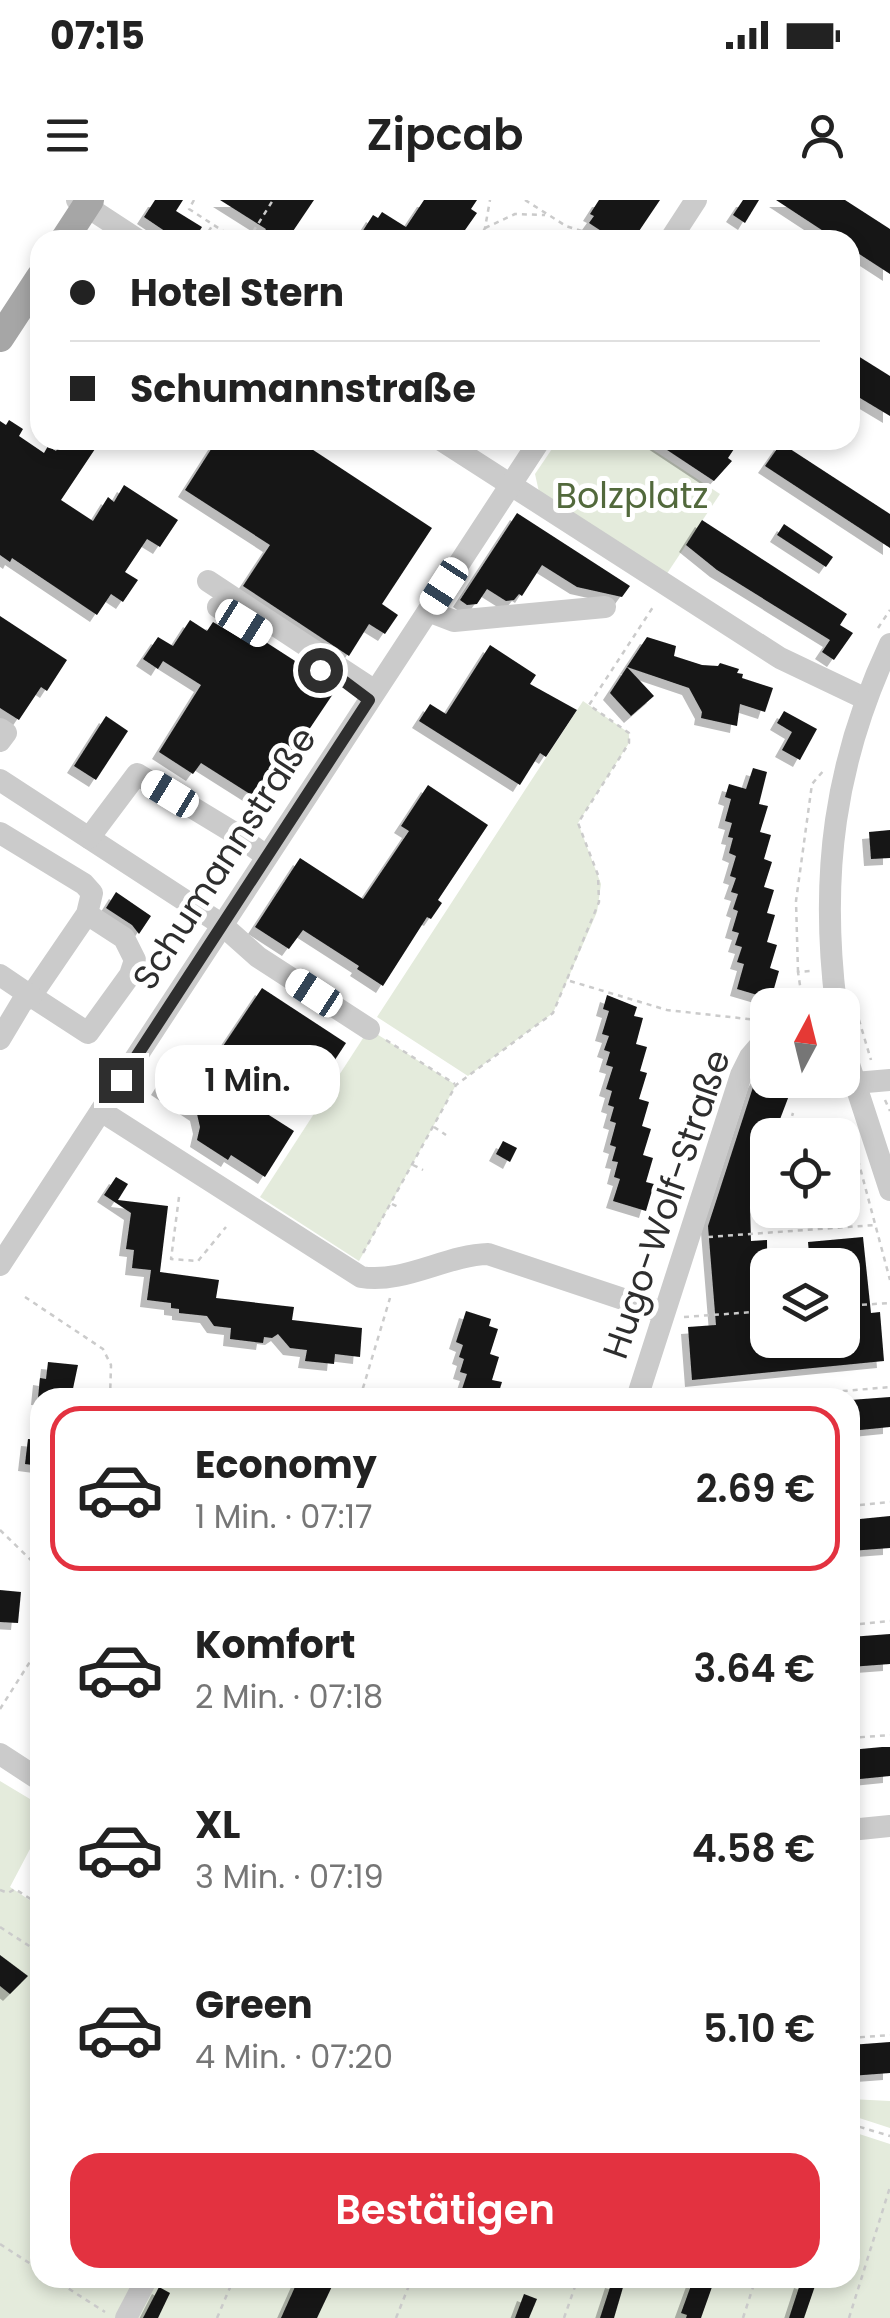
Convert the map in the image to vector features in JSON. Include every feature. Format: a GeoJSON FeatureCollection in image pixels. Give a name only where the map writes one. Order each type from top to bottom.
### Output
{"type":"FeatureCollection","features":[{"type":"Feature","properties":{"kind":"main road"},"geometry":{"type":"LineString","coordinates":[[69,230],[84,202]]}},
{"type":"Feature","properties":{"kind":"main road"},"geometry":{"type":"LineString","coordinates":[[0,338],[30,292]]}},
{"type":"Feature","properties":{"kind":"street"},"geometry":{"type":"LineString","coordinates":[[676,230],[696,200]]}},
{"type":"Feature","properties":{"kind":"street"},"geometry":{"type":"LineString","coordinates":[[84,202],[124,230]]}},
{"type":"Feature","properties":{"kind":"street"},"geometry":{"type":"LineString","coordinates":[[457,450],[789,664],[866,699]]}},
{"type":"Feature","properties":{"kind":"street","name":"Schumannstraße"},"geometry":{"type":"LineString","coordinates":[[0,1265],[534,450]]}},
{"type":"Feature","properties":{"kind":"street"},"geometry":{"type":"LineString","coordinates":[[208,581],[372,696]]}},
{"type":"Feature","properties":{"kind":"street"},"geometry":{"type":"LineString","coordinates":[[218,607],[320,670],[372,696]]}},
{"type":"Feature","properties":{"kind":"street"},"geometry":{"type":"LineString","coordinates":[[428,610],[454,620],[604,607]]}},
{"type":"Feature","properties":{"kind":"street"},"geometry":{"type":"LineString","coordinates":[[841,988],[829,938],[828,870],[838,796],[866,699],[884,674],[890,644]]}},
{"type":"Feature","properties":{"kind":"street"},"geometry":{"type":"LineString","coordinates":[[0,730],[6,733],[0,741]]}},
{"type":"Feature","properties":{"kind":"street"},"geometry":{"type":"LineString","coordinates":[[89,838],[136,774],[266,856]]}},
{"type":"Feature","properties":{"kind":"street"},"geometry":{"type":"LineString","coordinates":[[0,780],[221,924],[258,957],[369,1029]]}},
{"type":"Feature","properties":{"kind":"street"},"geometry":{"type":"LineString","coordinates":[[0,832],[84,884],[92,893],[87,914],[31,996],[22,1002],[0,1039]]}},
{"type":"Feature","properties":{"kind":"street"},"geometry":{"type":"LineString","coordinates":[[0,975],[88,1033],[130,974],[135,960],[124,938],[87,914]]}},
{"type":"Feature","properties":{"kind":"street","name":"Hugo-Wolf-Straße"},"geometry":{"type":"LineString","coordinates":[[640,1388],[662,1312],[750,1057]]}},
{"type":"Feature","properties":{"kind":"street"},"geometry":{"type":"LineString","coordinates":[[874,1081],[890,1190]]}},
{"type":"Feature","properties":{"kind":"street"},"geometry":{"type":"LineString","coordinates":[[100,1111],[352,1273],[373,1279],[488,1254],[662,1312]]}},
{"type":"Feature","properties":{"kind":"street"},"geometry":{"type":"LineString","coordinates":[[0,1754],[30,1774]]}},
{"type":"Feature","properties":{"kind":"street"},"geometry":{"type":"LineString","coordinates":[[860,1829],[890,1826]]}},
{"type":"Feature","properties":{"kind":"street"},"geometry":{"type":"LineString","coordinates":[[126,2318],[142,2288]]}},
{"type":"Feature","properties":{"kind":"path"},"geometry":{"type":"LineString","coordinates":[[194,200],[188,209],[221,230]]}},
{"type":"Feature","properties":{"kind":"path"},"geometry":{"type":"LineString","coordinates":[[254,230],[274,200]]}},
{"type":"Feature","properties":{"kind":"path"},"geometry":{"type":"LineString","coordinates":[[485,228],[490,200]]}},
{"type":"Feature","properties":{"kind":"path"},"geometry":{"type":"LineString","coordinates":[[525,200],[577,230]]}},
{"type":"Feature","properties":{"kind":"path"},"geometry":{"type":"LineString","coordinates":[[485,228],[515,214],[551,217]]}},
{"type":"Feature","properties":{"kind":"path"},"geometry":{"type":"LineString","coordinates":[[209,230],[212,224]]}},
{"type":"Feature","properties":{"kind":"path"},"geometry":{"type":"LineString","coordinates":[[352,1273],[456,1085],[550,1018],[600,902],[598,875],[578,823],[630,743],[629,733],[589,705],[666,586]]}},
{"type":"Feature","properties":{"kind":"path"},"geometry":{"type":"LineString","coordinates":[[567,980],[667,1010],[750,1020]]}},
{"type":"Feature","properties":{"kind":"path"},"geometry":{"type":"LineString","coordinates":[[369,1029],[456,1085]]}},
{"type":"Feature","properties":{"kind":"path"},"geometry":{"type":"LineString","coordinates":[[860,1045],[890,1111]]}},
{"type":"Feature","properties":{"kind":"path"},"geometry":{"type":"LineString","coordinates":[[791,1118],[793,1112]]}},
{"type":"Feature","properties":{"kind":"path"},"geometry":{"type":"LineString","coordinates":[[433,1126],[446,1135]]}},
{"type":"Feature","properties":{"kind":"path"},"geometry":{"type":"LineString","coordinates":[[412,1165],[423,1170]]}},
{"type":"Feature","properties":{"kind":"path"},"geometry":{"type":"LineString","coordinates":[[860,1170],[890,1280]]}},
{"type":"Feature","properties":{"kind":"path"},"geometry":{"type":"LineString","coordinates":[[179,1197],[171,1259],[198,1261],[226,1227]]}},
{"type":"Feature","properties":{"kind":"path"},"geometry":{"type":"LineString","coordinates":[[391,1203],[400,1208]]}},
{"type":"Feature","properties":{"kind":"path"},"geometry":{"type":"LineString","coordinates":[[687,1239],[875,1226]]}},
{"type":"Feature","properties":{"kind":"path"},"geometry":{"type":"LineString","coordinates":[[882,1254],[890,1252]]}},
{"type":"Feature","properties":{"kind":"path"},"geometry":{"type":"LineString","coordinates":[[363,1388],[398,1274]]}},
{"type":"Feature","properties":{"kind":"path"},"geometry":{"type":"LineString","coordinates":[[25,1297],[103,1349],[111,1365],[110,1388]]}},
{"type":"Feature","properties":{"kind":"path"},"geometry":{"type":"LineString","coordinates":[[860,1305],[890,1303]]}},
{"type":"Feature","properties":{"kind":"path"},"geometry":{"type":"LineString","coordinates":[[662,1312],[680,1318],[750,1313]]}},
{"type":"Feature","properties":{"kind":"path"},"geometry":{"type":"LineString","coordinates":[[860,1390],[890,1388]]}},
{"type":"Feature","properties":{"kind":"path"},"geometry":{"type":"LineString","coordinates":[[860,1505],[890,1502]]}},
{"type":"Feature","properties":{"kind":"path"},"geometry":{"type":"LineString","coordinates":[[0,1530],[30,1558]]}},
{"type":"Feature","properties":{"kind":"path"},"geometry":{"type":"LineString","coordinates":[[860,1623],[890,1621]]}},
{"type":"Feature","properties":{"kind":"path"},"geometry":{"type":"LineString","coordinates":[[0,1709],[30,1662]]}},
{"type":"Feature","properties":{"kind":"path"},"geometry":{"type":"LineString","coordinates":[[860,1737],[890,1735]]}},
{"type":"Feature","properties":{"kind":"path"},"geometry":{"type":"LineString","coordinates":[[0,1890],[15,1889],[30,1899]]}},
{"type":"Feature","properties":{"kind":"path"},"geometry":{"type":"LineString","coordinates":[[0,1926],[30,1946]]}},
{"type":"Feature","properties":{"kind":"path"},"geometry":{"type":"LineString","coordinates":[[860,2037],[890,2035]]}},
{"type":"Feature","properties":{"kind":"path"},"geometry":{"type":"LineString","coordinates":[[860,2127],[890,2136]]}},
{"type":"Feature","properties":{"kind":"path"},"geometry":{"type":"LineString","coordinates":[[860,2283],[890,2187]]}},
{"type":"Feature","properties":{"kind":"path"},"geometry":{"type":"LineString","coordinates":[[0,2244],[30,2264]]}},
{"type":"Feature","properties":{"kind":"path"},"geometry":{"type":"LineString","coordinates":[[68,2288],[115,2318]]}},
{"type":"Feature","properties":{"kind":"path"},"geometry":{"type":"LineString","coordinates":[[217,2318],[230,2288]]}},
{"type":"Feature","properties":{"kind":"path"},"geometry":{"type":"LineString","coordinates":[[396,2318],[408,2288]]}},
{"type":"Feature","properties":{"kind":"path"},"geometry":{"type":"LineString","coordinates":[[564,2318],[574,2288]]}},
{"type":"Feature","properties":{"kind":"path"},"geometry":{"type":"LineString","coordinates":[[743,2318],[753,2288]]}},
{"type":"Feature","properties":{"kind":"path"},"geometry":{"type":"LineString","coordinates":[[849,2318],[858,2288]]}},
{"type":"Feature","properties":{"kind":"green space","name":"Bolzplatz"},"geometry":{"type":"Polygon","coordinates":[[[551,450],[653,450],[720,494],[666,575],[539,492],[535,474],[551,450]]]}},
{"type":"Feature","properties":{"kind":"green space"},"geometry":{"type":"Polygon","coordinates":[[[583,701],[629,733],[629,743],[578,823],[601,884],[597,912],[553,1013],[468,1076],[377,1017],[583,701]]]}},
{"type":"Feature","properties":{"kind":"green space"},"geometry":{"type":"Polygon","coordinates":[[[369,1029],[456,1085],[359,1261],[260,1197],[369,1029]]]}},
{"type":"Feature","properties":{"kind":"green space"},"geometry":{"type":"Polygon","coordinates":[[[0,1781],[30,1799],[30,1849],[10,1887],[30,1900],[30,2288],[860,2288],[860,2134],[890,2144],[890,2318],[0,2318],[0,1781]]]}},
{"type":"Feature","properties":{"kind":"green space"},"geometry":{"type":"Polygon","coordinates":[[[860,2100],[890,2101],[890,2128],[860,2118],[860,2100]]]}},
{"type":"Feature","properties":{"kind":"building"},"geometry":{"type":"Polygon","coordinates":[[[155,200],[183,200],[176,211],[202,227],[163,230],[144,217],[155,200]]]}},
{"type":"Feature","properties":{"kind":"building"},"geometry":{"type":"Polygon","coordinates":[[[220,200],[314,200],[294,230],[266,229],[220,200]]]}},
{"type":"Feature","properties":{"kind":"building"},"geometry":{"type":"Polygon","coordinates":[[[424,200],[477,200],[471,209],[477,213],[465,230],[363,230],[373,215],[378,218],[382,212],[406,227],[424,200]]]}},
{"type":"Feature","properties":{"kind":"building"},"geometry":{"type":"Polygon","coordinates":[[[599,200],[660,200],[640,230],[600,230],[589,223],[594,216],[590,214],[599,200]]]}},
{"type":"Feature","properties":{"kind":"building"},"geometry":{"type":"Polygon","coordinates":[[[743,200],[759,200],[745,223],[733,215],[743,200]]]}},
{"type":"Feature","properties":{"kind":"building"},"geometry":{"type":"Polygon","coordinates":[[[776,200],[845,200],[890,229],[890,274],[860,254],[860,230],[822,230],[776,200]]]}},
{"type":"Feature","properties":{"kind":"building"},"geometry":{"type":"Polygon","coordinates":[[[860,357],[890,376],[890,416],[860,398],[860,357]]]}},
{"type":"Feature","properties":{"kind":"building"},"geometry":{"type":"Polygon","coordinates":[[[9,420],[23,429],[19,436],[30,443],[30,450],[94,450],[61,500],[93,521],[108,497],[114,502],[124,485],[178,520],[160,547],[147,539],[125,572],[138,580],[123,602],[111,594],[97,615],[12,558],[10,562],[0,555],[0,421],[6,425],[9,420]]]}},
{"type":"Feature","properties":{"kind":"building"},"geometry":{"type":"Polygon","coordinates":[[[211,450],[313,450],[432,528],[382,604],[398,615],[385,634],[369,624],[349,656],[243,586],[270,545],[185,490],[211,450]]]}},
{"type":"Feature","properties":{"kind":"building"},"geometry":{"type":"Polygon","coordinates":[[[667,450],[733,450],[728,458],[732,461],[714,481],[667,450]]]}},
{"type":"Feature","properties":{"kind":"building"},"geometry":{"type":"Polygon","coordinates":[[[776,450],[792,450],[890,514],[890,548],[765,466],[776,450]]]}},
{"type":"Feature","properties":{"kind":"building"},"geometry":{"type":"Polygon","coordinates":[[[517,513],[630,586],[622,597],[577,587],[542,565],[522,596],[506,601],[487,589],[477,604],[467,605],[460,600],[517,513]]]}},
{"type":"Feature","properties":{"kind":"building"},"geometry":{"type":"Polygon","coordinates":[[[702,520],[847,614],[840,625],[853,633],[834,660],[822,652],[830,640],[717,570],[686,545],[702,520]]]}},
{"type":"Feature","properties":{"kind":"building"},"geometry":{"type":"Polygon","coordinates":[[[784,524],[833,557],[826,567],[777,535],[784,524]]]}},
{"type":"Feature","properties":{"kind":"building"},"geometry":{"type":"Polygon","coordinates":[[[0,616],[67,660],[47,691],[41,687],[19,720],[0,708],[0,616]]]}},
{"type":"Feature","properties":{"kind":"building"},"geometry":{"type":"Polygon","coordinates":[[[190,620],[207,631],[213,622],[249,643],[261,639],[337,688],[261,801],[201,763],[193,774],[159,752],[201,685],[163,661],[158,669],[143,659],[158,637],[173,646],[190,620]]]}},
{"type":"Feature","properties":{"kind":"building"},"geometry":{"type":"Polygon","coordinates":[[[647,637],[676,646],[674,656],[702,665],[720,663],[739,669],[737,673],[743,674],[742,678],[773,688],[765,712],[740,704],[737,726],[701,718],[702,712],[689,688],[627,667],[647,637]]]}},
{"type":"Feature","properties":{"kind":"building"},"geometry":{"type":"Polygon","coordinates":[[[490,645],[536,675],[530,684],[577,710],[546,757],[540,753],[520,785],[419,721],[430,704],[446,714],[490,645]]]}},
{"type":"Feature","properties":{"kind":"building"},"geometry":{"type":"Polygon","coordinates":[[[627,667],[654,696],[631,716],[610,693],[627,667]]]}},
{"type":"Feature","properties":{"kind":"building"},"geometry":{"type":"Polygon","coordinates":[[[784,711],[817,729],[800,760],[782,750],[792,732],[777,723],[784,711]]]}},
{"type":"Feature","properties":{"kind":"building"},"geometry":{"type":"Polygon","coordinates":[[[106,716],[128,731],[96,780],[74,766],[106,716]]]}},
{"type":"Feature","properties":{"kind":"building"},"geometry":{"type":"Polygon","coordinates":[[[753,768],[767,772],[759,804],[768,806],[760,832],[771,835],[764,859],[772,862],[764,887],[774,890],[767,913],[775,915],[767,942],[777,945],[770,968],[779,971],[774,988],[750,988],[750,993],[737,989],[744,964],[737,962],[742,947],[735,945],[739,933],[732,931],[738,894],[731,892],[736,878],[730,876],[736,856],[729,853],[732,823],[725,821],[731,799],[725,797],[729,784],[746,789],[753,768]]]}},
{"type":"Feature","properties":{"kind":"building"},"geometry":{"type":"Polygon","coordinates":[[[428,785],[488,825],[438,900],[442,903],[431,919],[427,917],[383,986],[303,930],[289,949],[255,927],[300,858],[363,899],[409,831],[401,826],[428,785]]]}},
{"type":"Feature","properties":{"kind":"building"},"geometry":{"type":"Polygon","coordinates":[[[890,830],[890,858],[871,859],[869,832],[890,830]]]}},
{"type":"Feature","properties":{"kind":"building"},"geometry":{"type":"Polygon","coordinates":[[[116,892],[151,916],[139,934],[106,908],[116,892]]]}},
{"type":"Feature","properties":{"kind":"building"},"geometry":{"type":"Polygon","coordinates":[[[262,988],[346,1043],[304,1107],[219,1052],[262,988]]]}},
{"type":"Feature","properties":{"kind":"building"},"geometry":{"type":"Polygon","coordinates":[[[607,995],[637,1007],[634,1016],[643,1018],[636,1044],[647,1047],[640,1071],[647,1073],[639,1099],[649,1102],[642,1126],[651,1129],[643,1155],[653,1158],[646,1182],[654,1184],[646,1211],[613,1201],[620,1179],[614,1177],[618,1162],[612,1161],[616,1147],[610,1145],[616,1123],[610,1121],[614,1107],[608,1105],[612,1091],[606,1089],[613,1067],[606,1065],[610,1052],[604,1050],[609,1036],[602,1034],[609,1011],[603,1009],[607,995]]]}},
{"type":"Feature","properties":{"kind":"building"},"geometry":{"type":"Polygon","coordinates":[[[178,1057],[294,1131],[265,1177],[231,1155],[228,1160],[197,1140],[197,1114],[158,1088],[178,1057]]]}},
{"type":"Feature","properties":{"kind":"building"},"geometry":{"type":"Polygon","coordinates":[[[750,1096],[788,1098],[780,1118],[750,1118],[751,1241],[767,1240],[767,1248],[750,1248],[750,1358],[860,1358],[860,1248],[809,1248],[808,1242],[863,1237],[871,1313],[880,1312],[884,1361],[692,1380],[688,1327],[716,1325],[708,1226],[750,1096]]]}},
{"type":"Feature","properties":{"kind":"building"},"geometry":{"type":"Polygon","coordinates":[[[503,1141],[517,1148],[510,1162],[496,1154],[503,1141]]]}},
{"type":"Feature","properties":{"kind":"building"},"geometry":{"type":"Polygon","coordinates":[[[116,1177],[128,1184],[118,1200],[168,1206],[160,1272],[219,1280],[216,1298],[294,1307],[292,1320],[362,1328],[360,1357],[335,1354],[334,1364],[305,1361],[307,1350],[290,1348],[278,1334],[264,1337],[263,1343],[230,1339],[231,1328],[214,1326],[207,1316],[179,1313],[179,1309],[171,1308],[171,1303],[147,1300],[151,1270],[132,1268],[134,1250],[126,1249],[131,1213],[104,1195],[116,1177]]]}},
{"type":"Feature","properties":{"kind":"building"},"geometry":{"type":"Polygon","coordinates":[[[466,1311],[491,1319],[489,1326],[498,1329],[490,1354],[499,1357],[492,1380],[502,1382],[500,1388],[462,1388],[467,1374],[460,1372],[463,1345],[456,1342],[466,1311]]]}},
{"type":"Feature","properties":{"kind":"building"},"geometry":{"type":"Polygon","coordinates":[[[48,1362],[78,1365],[73,1388],[39,1388],[40,1378],[46,1379],[48,1362]]]}},
{"type":"Feature","properties":{"kind":"building"},"geometry":{"type":"Polygon","coordinates":[[[890,1397],[890,1427],[860,1430],[860,1399],[890,1397]]]}},
{"type":"Feature","properties":{"kind":"building"},"geometry":{"type":"Polygon","coordinates":[[[28,1439],[30,1439],[30,1465],[25,1464],[28,1439]]]}},
{"type":"Feature","properties":{"kind":"building"},"geometry":{"type":"Polygon","coordinates":[[[890,1516],[890,1548],[860,1550],[860,1519],[890,1516]]]}},
{"type":"Feature","properties":{"kind":"building"},"geometry":{"type":"Polygon","coordinates":[[[0,1590],[21,1592],[18,1623],[0,1622],[0,1590]]]}},
{"type":"Feature","properties":{"kind":"building"},"geometry":{"type":"Polygon","coordinates":[[[890,1634],[890,1664],[860,1666],[860,1636],[890,1634]]]}},
{"type":"Feature","properties":{"kind":"building"},"geometry":{"type":"Polygon","coordinates":[[[890,1747],[890,1776],[860,1779],[860,1749],[890,1747]]]}},
{"type":"Feature","properties":{"kind":"building"},"geometry":{"type":"Polygon","coordinates":[[[0,1955],[28,1976],[10,1994],[0,1986],[0,1955]]]}},
{"type":"Feature","properties":{"kind":"building"},"geometry":{"type":"Polygon","coordinates":[[[890,2042],[890,2073],[860,2075],[860,2044],[890,2042]]]}},
{"type":"Feature","properties":{"kind":"building"},"geometry":{"type":"Polygon","coordinates":[[[158,2288],[170,2293],[158,2318],[143,2318],[158,2288]]]}},
{"type":"Feature","properties":{"kind":"building"},"geometry":{"type":"Polygon","coordinates":[[[294,2288],[331,2288],[317,2318],[281,2318],[294,2288]]]}},
{"type":"Feature","properties":{"kind":"building"},"geometry":{"type":"Polygon","coordinates":[[[610,2288],[623,2288],[614,2318],[600,2318],[610,2288]]]}},
{"type":"Feature","properties":{"kind":"building"},"geometry":{"type":"Polygon","coordinates":[[[690,2288],[712,2288],[701,2318],[686,2318],[681,2313],[690,2288]]]}},
{"type":"Feature","properties":{"kind":"building"},"geometry":{"type":"Polygon","coordinates":[[[799,2288],[814,2288],[804,2318],[789,2318],[799,2288]]]}},
{"type":"Feature","properties":{"kind":"building"},"geometry":{"type":"Polygon","coordinates":[[[524,2294],[537,2299],[529,2318],[515,2318],[524,2294]]]}},
{"type":"Feature","properties":{"kind":"route"},"geometry":{"type":"LineString","coordinates":[[121,1080],[369,700],[341,679],[320,670]]}}]}
